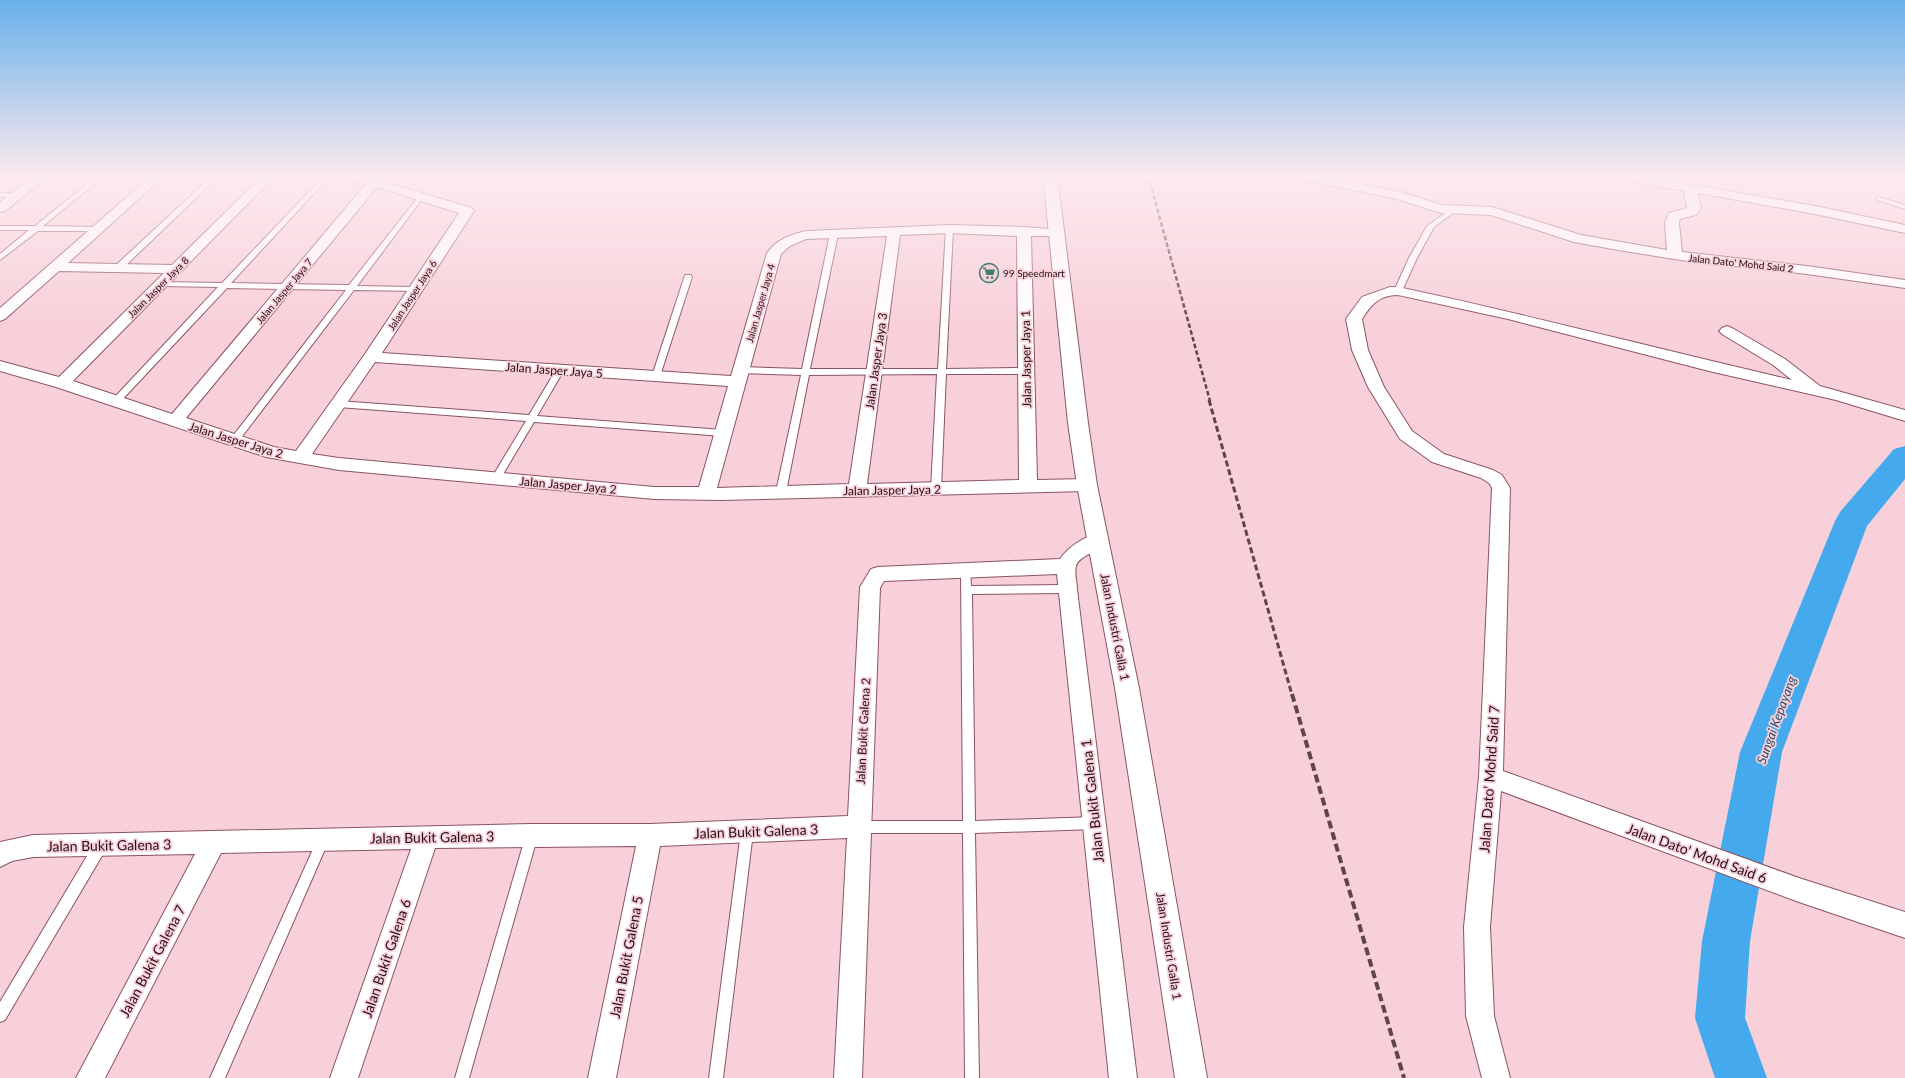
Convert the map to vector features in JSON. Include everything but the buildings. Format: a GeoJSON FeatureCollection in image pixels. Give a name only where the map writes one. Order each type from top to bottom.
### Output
{"type":"FeatureCollection","features":[{"type":"Feature","properties":{"kind":"main road","name":"Jalan Industri Galla 1"},"geometry":{"type":"LineString","coordinates":[[1056,225],[1078,423],[1087,485],[1127,688],[1191,1078]]}},
{"type":"Feature","properties":{"kind":"street"},"geometry":{"type":"LineString","coordinates":[[0,316],[102,225]]}},
{"type":"Feature","properties":{"kind":"street","name":"Jalan Jasper Jaya 8"},"geometry":{"type":"LineString","coordinates":[[62,383],[220,225]]}},
{"type":"Feature","properties":{"kind":"street","name":"Jalan Jasper Jaya 7"},"geometry":{"type":"LineString","coordinates":[[175,421],[339,225]]}},
{"type":"Feature","properties":{"kind":"street","name":"Jalan Jasper Jaya 6"},"geometry":{"type":"LineString","coordinates":[[300,458],[371,357],[458,225]]}},
{"type":"Feature","properties":{"kind":"street","name":"Jalan Dato' Mohd Said 2"},"geometry":{"type":"LineString","coordinates":[[1536,225],[1579,239],[1675,255],[1757,266],[1807,270],[1905,284]]}},
{"type":"Feature","properties":{"kind":"street"},"geometry":{"type":"LineString","coordinates":[[1672,225],[1675,255]]}},
{"type":"Feature","properties":{"kind":"street"},"geometry":{"type":"LineString","coordinates":[[1888,225],[1905,229]]}},
{"type":"Feature","properties":{"kind":"street","name":"Jalan Jasper Jaya 4"},"geometry":{"type":"LineString","coordinates":[[706,494],[774,253],[780,245],[797,237],[949,229],[1057,233]]}},
{"type":"Feature","properties":{"kind":"street","name":"Jalan Jasper Jaya 1"},"geometry":{"type":"LineString","coordinates":[[1024,231],[1028,486]]}},
{"type":"Feature","properties":{"kind":"street","name":"Jalan Jasper Jaya 3"},"geometry":{"type":"LineString","coordinates":[[857,490],[894,232]]}},
{"type":"Feature","properties":{"kind":"street"},"geometry":{"type":"LineString","coordinates":[[55,267],[176,269]]}},
{"type":"Feature","properties":{"kind":"street","name":"Jalan Dato' Mohd Said 7"},"geometry":{"type":"LineString","coordinates":[[1398,291],[1390,291],[1366,300],[1354,319],[1360,350],[1376,387],[1406,435],[1438,458],[1487,474],[1496,479],[1501,488],[1491,777],[1477,927],[1480,1016],[1496,1078]]}},
{"type":"Feature","properties":{"kind":"street"},"geometry":{"type":"LineString","coordinates":[[1398,291],[1509,315],[1709,366],[1818,391],[1902,414]]}},
{"type":"Feature","properties":{"kind":"street"},"geometry":{"type":"LineString","coordinates":[[1727,331],[1779,362],[1818,391]]}},
{"type":"Feature","properties":{"kind":"street","name":"Jalan Jasper Jaya 5"},"geometry":{"type":"LineString","coordinates":[[371,357],[656,376],[739,376]]}},
{"type":"Feature","properties":{"kind":"street","name":"Jalan Jasper Jaya 2"},"geometry":{"type":"LineString","coordinates":[[0,366],[62,383],[272,454],[339,464],[654,493],[706,494],[1087,485]]}},
{"type":"Feature","properties":{"kind":"street"},"geometry":{"type":"LineString","coordinates":[[1066,566],[1072,556],[1098,540]]}},
{"type":"Feature","properties":{"kind":"street","name":"Jalan Bukit Galena 2"},"geometry":{"type":"LineString","coordinates":[[848,1078],[870,587],[878,574],[966,580],[1066,566]]}},
{"type":"Feature","properties":{"kind":"street","name":"Jalan Bukit Galena 1"},"geometry":{"type":"LineString","coordinates":[[1066,566],[1067,589],[1123,1078]]}},
{"type":"Feature","properties":{"kind":"street","name":"Jalan Dato' Mohd Said 6"},"geometry":{"type":"LineString","coordinates":[[1491,777],[1799,890],[1905,925]]}},
{"type":"Feature","properties":{"kind":"street","name":"Jalan Bukit Galena 3"},"geometry":{"type":"LineString","coordinates":[[3,854],[33,846],[532,835],[650,835],[859,828]]}},
{"type":"Feature","properties":{"kind":"street","name":"Jalan Bukit Galena 5"},"geometry":{"type":"LineString","coordinates":[[602,1078],[650,835]]}},
{"type":"Feature","properties":{"kind":"street","name":"Jalan Bukit Galena 6"},"geometry":{"type":"LineString","coordinates":[[344,1078],[427,837]]}},
{"type":"Feature","properties":{"kind":"street","name":"Jalan Bukit Galena 7"},"geometry":{"type":"LineString","coordinates":[[90,1078],[214,843]]}},
{"type":"Feature","properties":{"kind":"lane"},"geometry":{"type":"LineString","coordinates":[[0,258],[39,225]]}},
{"type":"Feature","properties":{"kind":"lane"},"geometry":{"type":"LineString","coordinates":[[118,268],[163,225]]}},
{"type":"Feature","properties":{"kind":"lane"},"geometry":{"type":"LineString","coordinates":[[116,401],[280,225]]}},
{"type":"Feature","properties":{"kind":"lane"},"geometry":{"type":"LineString","coordinates":[[234,441],[400,225]]}},
{"type":"Feature","properties":{"kind":"lane"},"geometry":{"type":"LineString","coordinates":[[1398,291],[1413,258],[1432,225]]}},
{"type":"Feature","properties":{"kind":"lane"},"geometry":{"type":"LineString","coordinates":[[0,228],[98,229]]}},
{"type":"Feature","properties":{"kind":"lane"},"geometry":{"type":"LineString","coordinates":[[936,489],[949,229]]}},
{"type":"Feature","properties":{"kind":"lane"},"geometry":{"type":"LineString","coordinates":[[780,492],[834,234]]}},
{"type":"Feature","properties":{"kind":"lane"},"geometry":{"type":"LineString","coordinates":[[656,376],[688,277]]}},
{"type":"Feature","properties":{"kind":"lane"},"geometry":{"type":"LineString","coordinates":[[161,284],[225,284],[416,289]]}},
{"type":"Feature","properties":{"kind":"lane"},"geometry":{"type":"LineString","coordinates":[[496,479],[560,370]]}},
{"type":"Feature","properties":{"kind":"lane"},"geometry":{"type":"LineString","coordinates":[[739,376],[805,372],[1026,371]]}},
{"type":"Feature","properties":{"kind":"lane"},"geometry":{"type":"LineString","coordinates":[[338,404],[723,433]]}},
{"type":"Feature","properties":{"kind":"lane"},"geometry":{"type":"LineString","coordinates":[[972,1078],[966,580],[1067,589]]}},
{"type":"Feature","properties":{"kind":"lane"},"geometry":{"type":"LineString","coordinates":[[859,828],[969,827],[1095,823]]}},
{"type":"Feature","properties":{"kind":"lane"},"geometry":{"type":"LineString","coordinates":[[716,1078],[747,832]]}},
{"type":"Feature","properties":{"kind":"lane"},"geometry":{"type":"LineString","coordinates":[[462,1078],[532,835]]}},
{"type":"Feature","properties":{"kind":"lane"},"geometry":{"type":"LineString","coordinates":[[217,1078],[323,840]]}},
{"type":"Feature","properties":{"kind":"lane"},"geometry":{"type":"LineString","coordinates":[[0,1016],[101,845]]}},
{"type":"Feature","properties":{"kind":"waterway","name":"Sungai Kepayang"},"geometry":{"type":"LineString","coordinates":[[1741,1078],[1720,1018],[1726,941],[1761,752],[1852,521],[1905,457]]}},
{"type":"Feature","properties":{"kind":"railway"},"geometry":{"type":"LineString","coordinates":[[1162,225],[1210,401]]}},
{"type":"Feature","properties":{"kind":"railway"},"geometry":{"type":"LineString","coordinates":[[1209,400],[1292,695]]}},
{"type":"Feature","properties":{"kind":"railway"},"geometry":{"type":"LineString","coordinates":[[1292,694],[1404,1078]]}},
{"type":"Feature","properties":{"kind":"place","name":"99 Speedmart"},"geometry":{"type":"Point","coordinates":[989,273]}}]}
